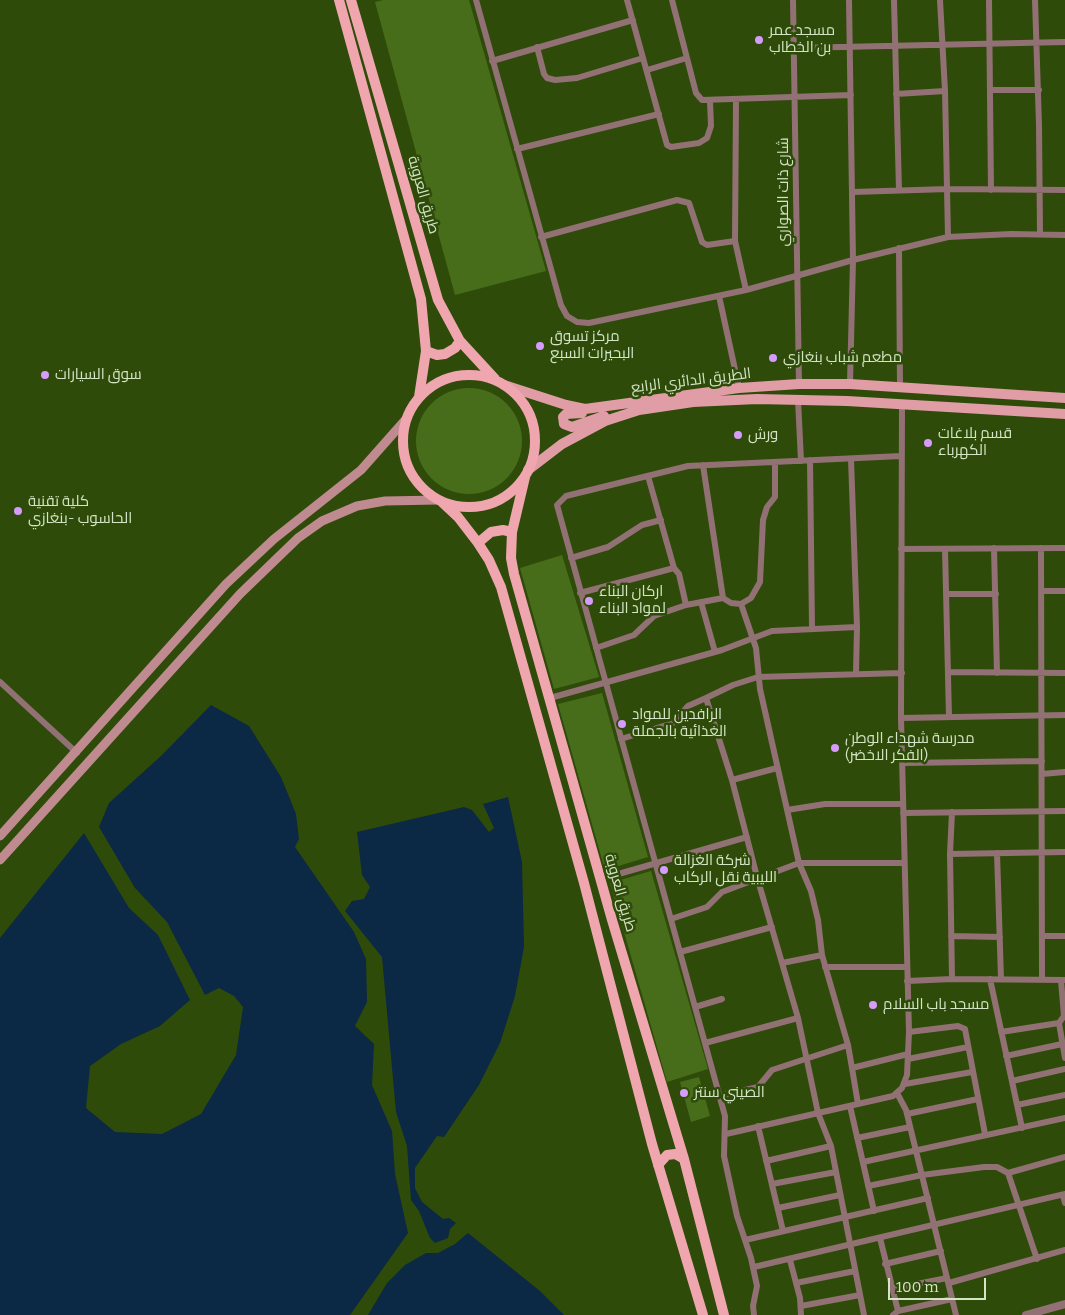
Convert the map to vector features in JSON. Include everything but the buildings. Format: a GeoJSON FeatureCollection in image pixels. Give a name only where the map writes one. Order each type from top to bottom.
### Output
{"type":"FeatureCollection","features":[{"type":"Feature","properties":{"kind":"highway","name":"طريق العروبة"},"geometry":{"type":"LineString","coordinates":[[339,0],[420,294],[426,351],[418,398]]}},
{"type":"Feature","properties":{"kind":"highway","name":"طريق العروبة"},"geometry":{"type":"LineString","coordinates":[[351,0],[434,290],[442,311],[460,341],[501,383]]}},
{"type":"Feature","properties":{"kind":"highway"},"geometry":{"type":"LineString","coordinates":[[426,351],[437,355],[445,354],[455,348],[460,341]]}},
{"type":"Feature","properties":{"kind":"highway"},"geometry":{"type":"LineString","coordinates":[[440,501],[465,508],[488,505],[509,494],[526,474],[535,447],[533,423],[522,402],[501,383],[475,375],[451,377],[436,384],[418,398],[407,418],[402,440],[406,462],[420,487],[458,517],[478,543],[493,569],[504,597],[584,883],[658,1166],[703,1315]]}},
{"type":"Feature","properties":{"kind":"highway","name":"طريق العروبة"},"geometry":{"type":"LineString","coordinates":[[526,474],[512,532],[511,549],[514,574],[612,920],[684,1158],[724,1315]]}},
{"type":"Feature","properties":{"kind":"highway"},"geometry":{"type":"LineString","coordinates":[[478,543],[491,532],[504,530],[512,532]]}},
{"type":"Feature","properties":{"kind":"highway"},"geometry":{"type":"LineString","coordinates":[[658,1166],[667,1155],[678,1155],[684,1158]]}},
{"type":"Feature","properties":{"kind":"main road","name":"الطريق الدائري الرابع"},"geometry":{"type":"LineString","coordinates":[[501,383],[566,405],[597,408],[739,388],[799,384],[850,384],[1065,398]]}},
{"type":"Feature","properties":{"kind":"main road","name":"الطريق الدائري الرابع"},"geometry":{"type":"LineString","coordinates":[[526,474],[572,437],[599,423],[628,413],[693,402],[798,399],[902,403],[1065,414]]}},
{"type":"Feature","properties":{"kind":"main road"},"geometry":{"type":"LineString","coordinates":[[597,408],[566,414],[563,422],[566,426],[572,427],[600,417],[628,413]]}},
{"type":"Feature","properties":{"kind":"main road"},"geometry":{"type":"LineString","coordinates":[[0,836],[237,574],[285,530],[350,480],[372,459],[407,418]]}},
{"type":"Feature","properties":{"kind":"main road"},"geometry":{"type":"LineString","coordinates":[[0,860],[252,581],[298,538],[322,521],[357,506],[394,500],[440,501]]}},
{"type":"Feature","properties":{"kind":"street"},"geometry":{"type":"LineString","coordinates":[[476,0],[563,310],[577,322],[589,323],[746,290],[853,260],[948,237],[1065,235]]}},
{"type":"Feature","properties":{"kind":"street"},"geometry":{"type":"LineString","coordinates":[[628,0],[658,114],[669,146],[699,143],[707,138],[711,129],[710,101]]}},
{"type":"Feature","properties":{"kind":"street"},"geometry":{"type":"LineString","coordinates":[[672,0],[698,95],[702,100],[851,95]]}},
{"type":"Feature","properties":{"kind":"street","name":"شارع ذات الصواري"},"geometry":{"type":"LineString","coordinates":[[793,0],[799,384]]}},
{"type":"Feature","properties":{"kind":"street"},"geometry":{"type":"LineString","coordinates":[[849,0],[853,260],[850,384]]}},
{"type":"Feature","properties":{"kind":"street"},"geometry":{"type":"LineString","coordinates":[[894,0],[899,190]]}},
{"type":"Feature","properties":{"kind":"street"},"geometry":{"type":"LineString","coordinates":[[940,0],[945,92],[948,237]]}},
{"type":"Feature","properties":{"kind":"street"},"geometry":{"type":"LineString","coordinates":[[989,0],[991,190]]}},
{"type":"Feature","properties":{"kind":"street"},"geometry":{"type":"LineString","coordinates":[[1035,0],[1038,42],[1040,234]]}},
{"type":"Feature","properties":{"kind":"street"},"geometry":{"type":"LineString","coordinates":[[492,61],[633,20]]}},
{"type":"Feature","properties":{"kind":"street"},"geometry":{"type":"LineString","coordinates":[[795,48],[895,44],[1065,42]]}},
{"type":"Feature","properties":{"kind":"street"},"geometry":{"type":"LineString","coordinates":[[537,47],[544,74],[547,78],[555,80],[590,75],[643,58]]}},
{"type":"Feature","properties":{"kind":"street"},"geometry":{"type":"LineString","coordinates":[[647,70],[687,58]]}},
{"type":"Feature","properties":{"kind":"street"},"geometry":{"type":"LineString","coordinates":[[990,90],[1039,90]]}},
{"type":"Feature","properties":{"kind":"street"},"geometry":{"type":"LineString","coordinates":[[896,94],[945,92]]}},
{"type":"Feature","properties":{"kind":"street"},"geometry":{"type":"LineString","coordinates":[[736,98],[735,241],[746,290]]}},
{"type":"Feature","properties":{"kind":"street"},"geometry":{"type":"LineString","coordinates":[[517,149],[658,114]]}},
{"type":"Feature","properties":{"kind":"street"},"geometry":{"type":"LineString","coordinates":[[852,192],[948,189],[1065,190]]}},
{"type":"Feature","properties":{"kind":"street"},"geometry":{"type":"LineString","coordinates":[[541,237],[677,200],[689,203],[702,242],[707,245],[735,241]]}},
{"type":"Feature","properties":{"kind":"street"},"geometry":{"type":"LineString","coordinates":[[899,248],[900,387]]}},
{"type":"Feature","properties":{"kind":"street"},"geometry":{"type":"LineString","coordinates":[[719,296],[739,388]]}},
{"type":"Feature","properties":{"kind":"street"},"geometry":{"type":"LineString","coordinates":[[798,399],[801,461]]}},
{"type":"Feature","properties":{"kind":"street"},"geometry":{"type":"LineString","coordinates":[[726,1134],[897,1094],[904,1084],[908,1056],[908,1032],[901,718],[902,403]]}},
{"type":"Feature","properties":{"kind":"street"},"geometry":{"type":"LineString","coordinates":[[754,1315],[753,1303],[758,1289],[754,1267],[745,1240],[723,1153],[726,1120],[557,511],[560,499],[680,468],[703,465],[901,456]]}},
{"type":"Feature","properties":{"kind":"street"},"geometry":{"type":"LineString","coordinates":[[851,459],[857,627],[856,673]]}},
{"type":"Feature","properties":{"kind":"street"},"geometry":{"type":"LineString","coordinates":[[810,460],[812,628]]}},
{"type":"Feature","properties":{"kind":"street"},"geometry":{"type":"LineString","coordinates":[[703,465],[723,598],[731,604],[741,604],[751,598],[760,582],[763,520],[767,507],[775,497],[775,462]]}},
{"type":"Feature","properties":{"kind":"street"},"geometry":{"type":"LineString","coordinates":[[648,476],[674,568],[679,574],[686,605]]}},
{"type":"Feature","properties":{"kind":"street"},"geometry":{"type":"LineString","coordinates":[[571,558],[608,547],[642,526],[660,520]]}},
{"type":"Feature","properties":{"kind":"street"},"geometry":{"type":"LineString","coordinates":[[994,548],[998,673]]}},
{"type":"Feature","properties":{"kind":"street"},"geometry":{"type":"LineString","coordinates":[[1041,548],[1042,980]]}},
{"type":"Feature","properties":{"kind":"street"},"geometry":{"type":"LineString","coordinates":[[902,549],[1065,548]]}},
{"type":"Feature","properties":{"kind":"street"},"geometry":{"type":"LineString","coordinates":[[945,549],[949,717]]}},
{"type":"Feature","properties":{"kind":"street"},"geometry":{"type":"LineString","coordinates":[[580,594],[674,568]]}},
{"type":"Feature","properties":{"kind":"street"},"geometry":{"type":"LineString","coordinates":[[1042,591],[1065,591]]}},
{"type":"Feature","properties":{"kind":"street"},"geometry":{"type":"LineString","coordinates":[[946,594],[996,594]]}},
{"type":"Feature","properties":{"kind":"street"},"geometry":{"type":"LineString","coordinates":[[596,648],[634,635],[650,619],[686,605],[723,598]]}},
{"type":"Feature","properties":{"kind":"street"},"geometry":{"type":"LineString","coordinates":[[701,602],[715,652]]}},
{"type":"Feature","properties":{"kind":"street"},"geometry":{"type":"LineString","coordinates":[[741,604],[756,648],[758,677],[798,863],[811,891],[818,920],[822,955],[848,1045],[858,1104]]}},
{"type":"Feature","properties":{"kind":"street"},"geometry":{"type":"LineString","coordinates":[[550,698],[715,652],[772,631],[857,627]]}},
{"type":"Feature","properties":{"kind":"street"},"geometry":{"type":"LineString","coordinates":[[948,672],[1065,673]]}},
{"type":"Feature","properties":{"kind":"street"},"geometry":{"type":"LineString","coordinates":[[621,739],[673,723],[688,706],[733,685],[758,677],[902,673]]}},
{"type":"Feature","properties":{"kind":"street"},"geometry":{"type":"LineString","coordinates":[[0,682],[77,753]]}},
{"type":"Feature","properties":{"kind":"street"},"geometry":{"type":"LineString","coordinates":[[706,698],[732,780],[757,877],[798,1018],[818,1114],[831,1146],[864,1315]]}},
{"type":"Feature","properties":{"kind":"street"},"geometry":{"type":"LineString","coordinates":[[901,718],[1065,715]]}},
{"type":"Feature","properties":{"kind":"street"},"geometry":{"type":"LineString","coordinates":[[903,763],[1042,761]]}},
{"type":"Feature","properties":{"kind":"street"},"geometry":{"type":"LineString","coordinates":[[732,780],[777,768]]}},
{"type":"Feature","properties":{"kind":"street"},"geometry":{"type":"LineString","coordinates":[[1042,774],[1065,772]]}},
{"type":"Feature","properties":{"kind":"street"},"geometry":{"type":"LineString","coordinates":[[787,810],[825,804],[903,804]]}},
{"type":"Feature","properties":{"kind":"street"},"geometry":{"type":"LineString","coordinates":[[903,813],[1065,811]]}},
{"type":"Feature","properties":{"kind":"street"},"geometry":{"type":"LineString","coordinates":[[952,812],[950,854],[952,979]]}},
{"type":"Feature","properties":{"kind":"street"},"geometry":{"type":"LineString","coordinates":[[615,876],[747,836]]}},
{"type":"Feature","properties":{"kind":"street"},"geometry":{"type":"LineString","coordinates":[[950,854],[1065,852]]}},
{"type":"Feature","properties":{"kind":"street"},"geometry":{"type":"LineString","coordinates":[[997,853],[1001,979]]}},
{"type":"Feature","properties":{"kind":"street"},"geometry":{"type":"LineString","coordinates":[[671,919],[707,906],[722,892],[757,877],[798,863],[904,863]]}},
{"type":"Feature","properties":{"kind":"street"},"geometry":{"type":"LineString","coordinates":[[680,952],[772,927]]}},
{"type":"Feature","properties":{"kind":"street"},"geometry":{"type":"LineString","coordinates":[[951,936],[1000,937]]}},
{"type":"Feature","properties":{"kind":"street"},"geometry":{"type":"LineString","coordinates":[[1042,936],[1065,936]]}},
{"type":"Feature","properties":{"kind":"street"},"geometry":{"type":"LineString","coordinates":[[782,963],[822,955]]}},
{"type":"Feature","properties":{"kind":"street"},"geometry":{"type":"LineString","coordinates":[[825,966],[906,967]]}},
{"type":"Feature","properties":{"kind":"street"},"geometry":{"type":"LineString","coordinates":[[907,981],[952,979],[1063,980],[1064,1016],[1059,1023],[1065,1058]]}},
{"type":"Feature","properties":{"kind":"street"},"geometry":{"type":"LineString","coordinates":[[990,979],[1022,1128]]}},
{"type":"Feature","properties":{"kind":"street"},"geometry":{"type":"LineString","coordinates":[[695,1007],[722,999]]}},
{"type":"Feature","properties":{"kind":"street"},"geometry":{"type":"LineString","coordinates":[[705,1043],[798,1018]]}},
{"type":"Feature","properties":{"kind":"street"},"geometry":{"type":"LineString","coordinates":[[1001,1032],[1059,1023]]}},
{"type":"Feature","properties":{"kind":"street"},"geometry":{"type":"LineString","coordinates":[[908,1032],[962,1026],[965,1029],[985,1134]]}},
{"type":"Feature","properties":{"kind":"street"},"geometry":{"type":"LineString","coordinates":[[1006,1056],[1062,1044]]}},
{"type":"Feature","properties":{"kind":"street"},"geometry":{"type":"LineString","coordinates":[[720,1096],[758,1087],[772,1070],[848,1045]]}},
{"type":"Feature","properties":{"kind":"street"},"geometry":{"type":"LineString","coordinates":[[852,1068],[968,1046]]}},
{"type":"Feature","properties":{"kind":"street"},"geometry":{"type":"LineString","coordinates":[[1012,1081],[1065,1069]]}},
{"type":"Feature","properties":{"kind":"street"},"geometry":{"type":"LineString","coordinates":[[904,1084],[972,1072]]}},
{"type":"Feature","properties":{"kind":"street"},"geometry":{"type":"LineString","coordinates":[[897,1094],[907,1114],[956,1315]]}},
{"type":"Feature","properties":{"kind":"street"},"geometry":{"type":"LineString","coordinates":[[1017,1105],[1065,1095]]}},
{"type":"Feature","properties":{"kind":"street"},"geometry":{"type":"LineString","coordinates":[[907,1114],[978,1099]]}},
{"type":"Feature","properties":{"kind":"street"},"geometry":{"type":"LineString","coordinates":[[850,1106],[874,1210]]}},
{"type":"Feature","properties":{"kind":"street"},"geometry":{"type":"LineString","coordinates":[[863,1162],[1065,1118]]}},
{"type":"Feature","properties":{"kind":"street"},"geometry":{"type":"LineString","coordinates":[[758,1126],[783,1231]]}},
{"type":"Feature","properties":{"kind":"street"},"geometry":{"type":"LineString","coordinates":[[857,1138],[910,1127]]}},
{"type":"Feature","properties":{"kind":"street"},"geometry":{"type":"LineString","coordinates":[[766,1161],[831,1146]]}},
{"type":"Feature","properties":{"kind":"street"},"geometry":{"type":"LineString","coordinates":[[1008,1173],[1065,1157]]}},
{"type":"Feature","properties":{"kind":"street"},"geometry":{"type":"LineString","coordinates":[[868,1186],[922,1175],[991,1167],[1003,1169],[1008,1173],[1037,1259]]}},
{"type":"Feature","properties":{"kind":"street"},"geometry":{"type":"LineString","coordinates":[[772,1184],[836,1172]]}},
{"type":"Feature","properties":{"kind":"street"},"geometry":{"type":"LineString","coordinates":[[778,1208],[840,1194]]}},
{"type":"Feature","properties":{"kind":"street"},"geometry":{"type":"LineString","coordinates":[[754,1267],[935,1226],[1064,1194],[1065,1203]]}},
{"type":"Feature","properties":{"kind":"street"},"geometry":{"type":"LineString","coordinates":[[745,1240],[928,1198]]}},
{"type":"Feature","properties":{"kind":"street"},"geometry":{"type":"LineString","coordinates":[[880,1238],[892,1289],[895,1313],[952,1299]]}},
{"type":"Feature","properties":{"kind":"street"},"geometry":{"type":"LineString","coordinates":[[892,1289],[948,1281],[1037,1259],[1065,1250]]}},
{"type":"Feature","properties":{"kind":"street"},"geometry":{"type":"LineString","coordinates":[[885,1264],[941,1251]]}},
{"type":"Feature","properties":{"kind":"street"},"geometry":{"type":"LineString","coordinates":[[790,1260],[801,1306],[801,1315]]}},
{"type":"Feature","properties":{"kind":"street"},"geometry":{"type":"LineString","coordinates":[[796,1283],[855,1271]]}},
{"type":"Feature","properties":{"kind":"street"},"geometry":{"type":"LineString","coordinates":[[801,1306],[860,1295]]}},
{"type":"Feature","properties":{"kind":"street"},"geometry":{"type":"LineString","coordinates":[[1026,1315],[1065,1304]]}},
{"type":"Feature","properties":{"kind":"green space"},"geometry":{"type":"Polygon","coordinates":[[[383,0],[469,0],[546,271],[455,295],[375,2],[383,0]]]}},
{"type":"Feature","properties":{"kind":"green space"},"geometry":{"type":"Polygon","coordinates":[[[469,388],[489,392],[507,403],[518,421],[522,441],[518,461],[507,479],[489,490],[469,494],[449,490],[431,479],[420,461],[416,441],[420,421],[431,403],[449,392],[469,388]]]}},
{"type":"Feature","properties":{"kind":"green space"},"geometry":{"type":"Polygon","coordinates":[[[562,555],[599,677],[554,689],[520,568],[562,555]]]}},
{"type":"Feature","properties":{"kind":"green space"},"geometry":{"type":"Polygon","coordinates":[[[602,693],[648,857],[605,870],[558,704],[602,693]]]}},
{"type":"Feature","properties":{"kind":"green space"},"geometry":{"type":"Polygon","coordinates":[[[651,871],[708,1069],[667,1082],[610,883],[651,871]]]}},
{"type":"Feature","properties":{"kind":"green space"},"geometry":{"type":"Polygon","coordinates":[[[699,1077],[710,1116],[691,1122],[680,1082],[699,1077]]]}},
{"type":"Feature","properties":{"kind":"water"},"geometry":{"type":"Polygon","coordinates":[[[211,705],[249,726],[281,777],[296,814],[299,839],[295,847],[354,932],[366,959],[367,1002],[355,1026],[374,1044],[372,1085],[392,1131],[395,1174],[408,1233],[350,1315],[0,1315],[0,938],[84,833],[129,908],[158,935],[190,1000],[160,1026],[121,1044],[90,1066],[86,1108],[115,1132],[162,1134],[201,1114],[236,1055],[243,1007],[234,996],[219,988],[205,995],[167,922],[135,888],[99,827],[109,803],[161,756],[211,705]]]}},
{"type":"Feature","properties":{"kind":"water"},"geometry":{"type":"Polygon","coordinates":[[[508,797],[522,862],[524,947],[515,996],[500,1043],[479,1085],[444,1137],[437,1136],[415,1168],[415,1188],[422,1202],[443,1219],[449,1218],[456,1223],[450,1229],[448,1238],[435,1243],[430,1238],[419,1211],[411,1200],[407,1146],[396,1112],[382,957],[345,911],[352,901],[364,899],[370,887],[362,875],[357,832],[464,807],[472,810],[489,832],[494,828],[483,804],[508,797]]]}},
{"type":"Feature","properties":{"kind":"water"},"geometry":{"type":"Polygon","coordinates":[[[468,1233],[540,1291],[564,1315],[368,1315],[387,1283],[405,1265],[426,1253],[438,1253],[455,1244],[468,1233]]]}},
{"type":"Feature","properties":{"kind":"place","name":"مسجد عمر بن الخطاب"},"geometry":{"type":"Point","coordinates":[759,40]}},
{"type":"Feature","properties":{"kind":"place","name":"مركز تسوق البحيرات السبع"},"geometry":{"type":"Point","coordinates":[540,346]}},
{"type":"Feature","properties":{"kind":"place","name":"مطعم شباب بنغازي"},"geometry":{"type":"Point","coordinates":[773,358]}},
{"type":"Feature","properties":{"kind":"place","name":"سوق السيارات"},"geometry":{"type":"Point","coordinates":[45,375]}},
{"type":"Feature","properties":{"kind":"place","name":"ورش"},"geometry":{"type":"Point","coordinates":[738,435]}},
{"type":"Feature","properties":{"kind":"place","name":"قسم بلاغات الكهرباء"},"geometry":{"type":"Point","coordinates":[928,443]}},
{"type":"Feature","properties":{"kind":"place","name":"كلية تقنية الحاسوب -بنغازي"},"geometry":{"type":"Point","coordinates":[18,511]}},
{"type":"Feature","properties":{"kind":"place","name":"اركان البناء لمواد البناء"},"geometry":{"type":"Point","coordinates":[589,601]}},
{"type":"Feature","properties":{"kind":"place","name":"الرافدين للمواد الغذائية بالجملة"},"geometry":{"type":"Point","coordinates":[622,724]}},
{"type":"Feature","properties":{"kind":"place","name":"مدرسة شهداء الوطن (الفكر الاخضر)"},"geometry":{"type":"Point","coordinates":[835,748]}},
{"type":"Feature","properties":{"kind":"place","name":"شركة الغزالة الليبية نقل الركاب"},"geometry":{"type":"Point","coordinates":[664,870]}},
{"type":"Feature","properties":{"kind":"place","name":"مسجد باب السلام"},"geometry":{"type":"Point","coordinates":[873,1005]}},
{"type":"Feature","properties":{"kind":"place","name":"الصيني سنتر"},"geometry":{"type":"Point","coordinates":[684,1093]}}]}
